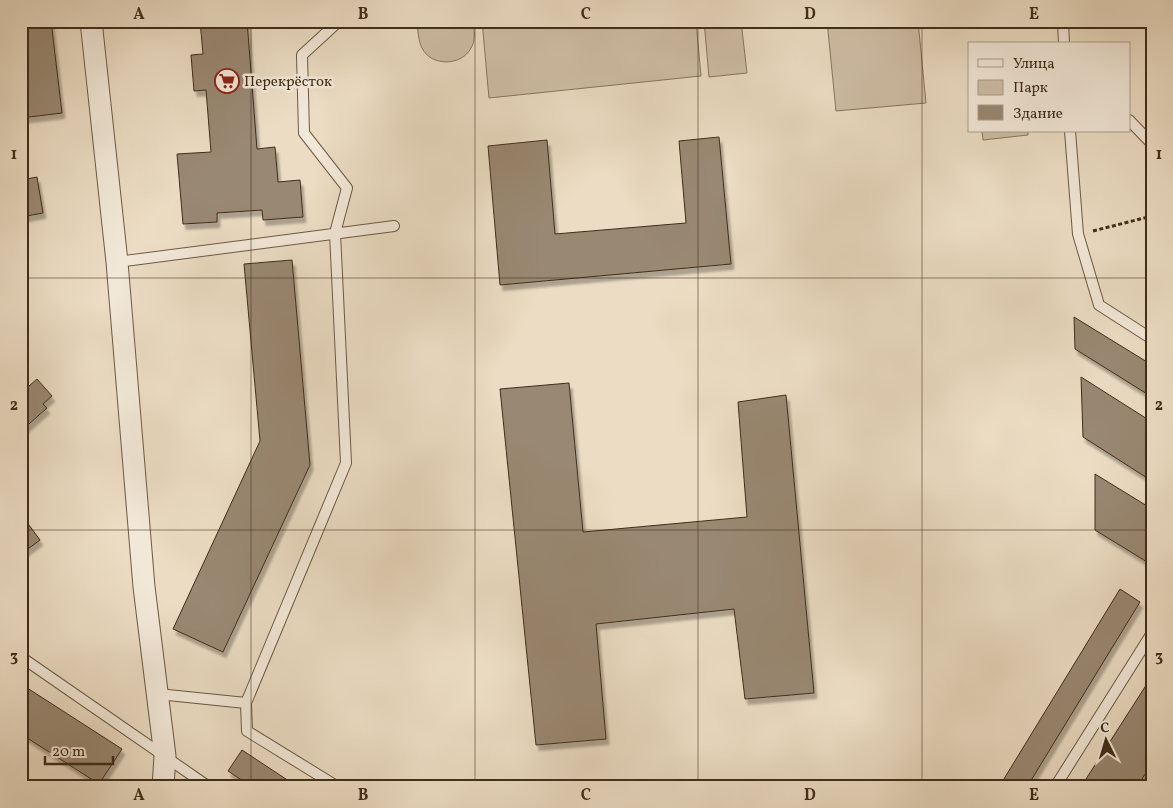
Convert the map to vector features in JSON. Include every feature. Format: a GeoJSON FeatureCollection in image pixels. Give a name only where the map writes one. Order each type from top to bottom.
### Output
{"type":"FeatureCollection","features":[{"type":"Feature","properties":{"kind":"street"},"geometry":{"type":"LineString","coordinates":[[91,21],[117,262],[144,587],[166,756],[163,787]]}},
{"type":"Feature","properties":{"kind":"lane"},"geometry":{"type":"LineString","coordinates":[[338,787],[247,731],[246,703],[346,463],[335,233],[347,188],[304,133],[302,54],[339,21]]}},
{"type":"Feature","properties":{"kind":"lane"},"geometry":{"type":"LineString","coordinates":[[1063,21],[1064,42]]}},
{"type":"Feature","properties":{"kind":"lane"},"geometry":{"type":"LineString","coordinates":[[1130,121],[1152,144]]}},
{"type":"Feature","properties":{"kind":"lane"},"geometry":{"type":"LineString","coordinates":[[1070,132],[1078,234],[1099,305],[1152,339]]}},
{"type":"Feature","properties":{"kind":"lane"},"geometry":{"type":"LineString","coordinates":[[117,262],[394,226]]}},
{"type":"Feature","properties":{"kind":"lane"},"geometry":{"type":"LineString","coordinates":[[1055,787],[1152,633]]}},
{"type":"Feature","properties":{"kind":"lane"},"geometry":{"type":"LineString","coordinates":[[21,657],[210,787]]}},
{"type":"Feature","properties":{"kind":"lane"},"geometry":{"type":"LineString","coordinates":[[158,694],[246,703]]}},
{"type":"Feature","properties":{"kind":"path"},"geometry":{"type":"LineString","coordinates":[[1078,234],[1152,216]]}},
{"type":"Feature","properties":{"kind":"green space"},"geometry":{"type":"Polygon","coordinates":[[[417,21],[473,21],[473,45],[467,54],[454,61],[446,62],[432,59],[422,48],[418,35],[417,21]]]}},
{"type":"Feature","properties":{"kind":"green space"},"geometry":{"type":"Polygon","coordinates":[[[482,21],[696,21],[701,76],[489,98],[482,21]]]}},
{"type":"Feature","properties":{"kind":"green space"},"geometry":{"type":"Polygon","coordinates":[[[704,21],[741,21],[747,73],[709,77],[704,21]]]}},
{"type":"Feature","properties":{"kind":"green space"},"geometry":{"type":"Polygon","coordinates":[[[827,21],[918,21],[926,103],[836,111],[827,21]]]}},
{"type":"Feature","properties":{"kind":"green space"},"geometry":{"type":"Polygon","coordinates":[[[982,132],[1028,132],[1028,135],[983,140],[982,132]]]}},
{"type":"Feature","properties":{"kind":"building"},"geometry":{"type":"Polygon","coordinates":[[[21,21],[51,21],[62,113],[21,118],[21,21]]]}},
{"type":"Feature","properties":{"kind":"building"},"geometry":{"type":"Polygon","coordinates":[[[200,21],[247,21],[257,149],[275,147],[278,182],[300,180],[303,217],[263,220],[262,210],[217,213],[217,222],[183,224],[177,154],[211,152],[206,90],[194,91],[191,55],[203,54],[200,21]]]}},
{"type":"Feature","properties":{"kind":"building"},"geometry":{"type":"Polygon","coordinates":[[[719,137],[731,264],[500,285],[488,146],[547,140],[555,234],[686,223],[679,141],[719,137]]]}},
{"type":"Feature","properties":{"kind":"building"},"geometry":{"type":"Polygon","coordinates":[[[37,177],[43,213],[21,217],[21,180],[37,177]]]}},
{"type":"Feature","properties":{"kind":"building"},"geometry":{"type":"Polygon","coordinates":[[[292,260],[310,465],[223,652],[173,629],[260,441],[244,264],[292,260]]]}},
{"type":"Feature","properties":{"kind":"building"},"geometry":{"type":"Polygon","coordinates":[[[1074,317],[1152,365],[1152,397],[1075,349],[1074,317]]]}},
{"type":"Feature","properties":{"kind":"building"},"geometry":{"type":"Polygon","coordinates":[[[21,377],[29,386],[37,379],[52,396],[43,404],[47,408],[21,431],[21,377]]]}},
{"type":"Feature","properties":{"kind":"building"},"geometry":{"type":"Polygon","coordinates":[[[1081,377],[1152,422],[1152,481],[1083,437],[1081,377]]]}},
{"type":"Feature","properties":{"kind":"building"},"geometry":{"type":"Polygon","coordinates":[[[569,383],[583,532],[747,517],[738,402],[786,395],[814,693],[745,699],[734,609],[596,624],[606,739],[536,745],[500,389],[569,383]]]}},
{"type":"Feature","properties":{"kind":"building"},"geometry":{"type":"Polygon","coordinates":[[[1095,474],[1152,509],[1152,565],[1095,530],[1095,474]]]}},
{"type":"Feature","properties":{"kind":"building"},"geometry":{"type":"Polygon","coordinates":[[[23,517],[40,540],[21,554],[21,518],[23,517]]]}},
{"type":"Feature","properties":{"kind":"building"},"geometry":{"type":"Polygon","coordinates":[[[1120,589],[1140,602],[1027,787],[999,787],[1120,589]]]}},
{"type":"Feature","properties":{"kind":"building"},"geometry":{"type":"Polygon","coordinates":[[[1152,676],[1152,763],[1137,787],[1099,787],[1086,779],[1152,676]]]}},
{"type":"Feature","properties":{"kind":"building"},"geometry":{"type":"Polygon","coordinates":[[[21,684],[122,749],[99,784],[21,734],[21,684]]]}},
{"type":"Feature","properties":{"kind":"building"},"geometry":{"type":"Polygon","coordinates":[[[242,750],[298,787],[252,787],[228,771],[242,750]]]}},
{"type":"Feature","properties":{"kind":"place","name":"Перекрёсток"},"geometry":{"type":"Point","coordinates":[227,81]}}]}
